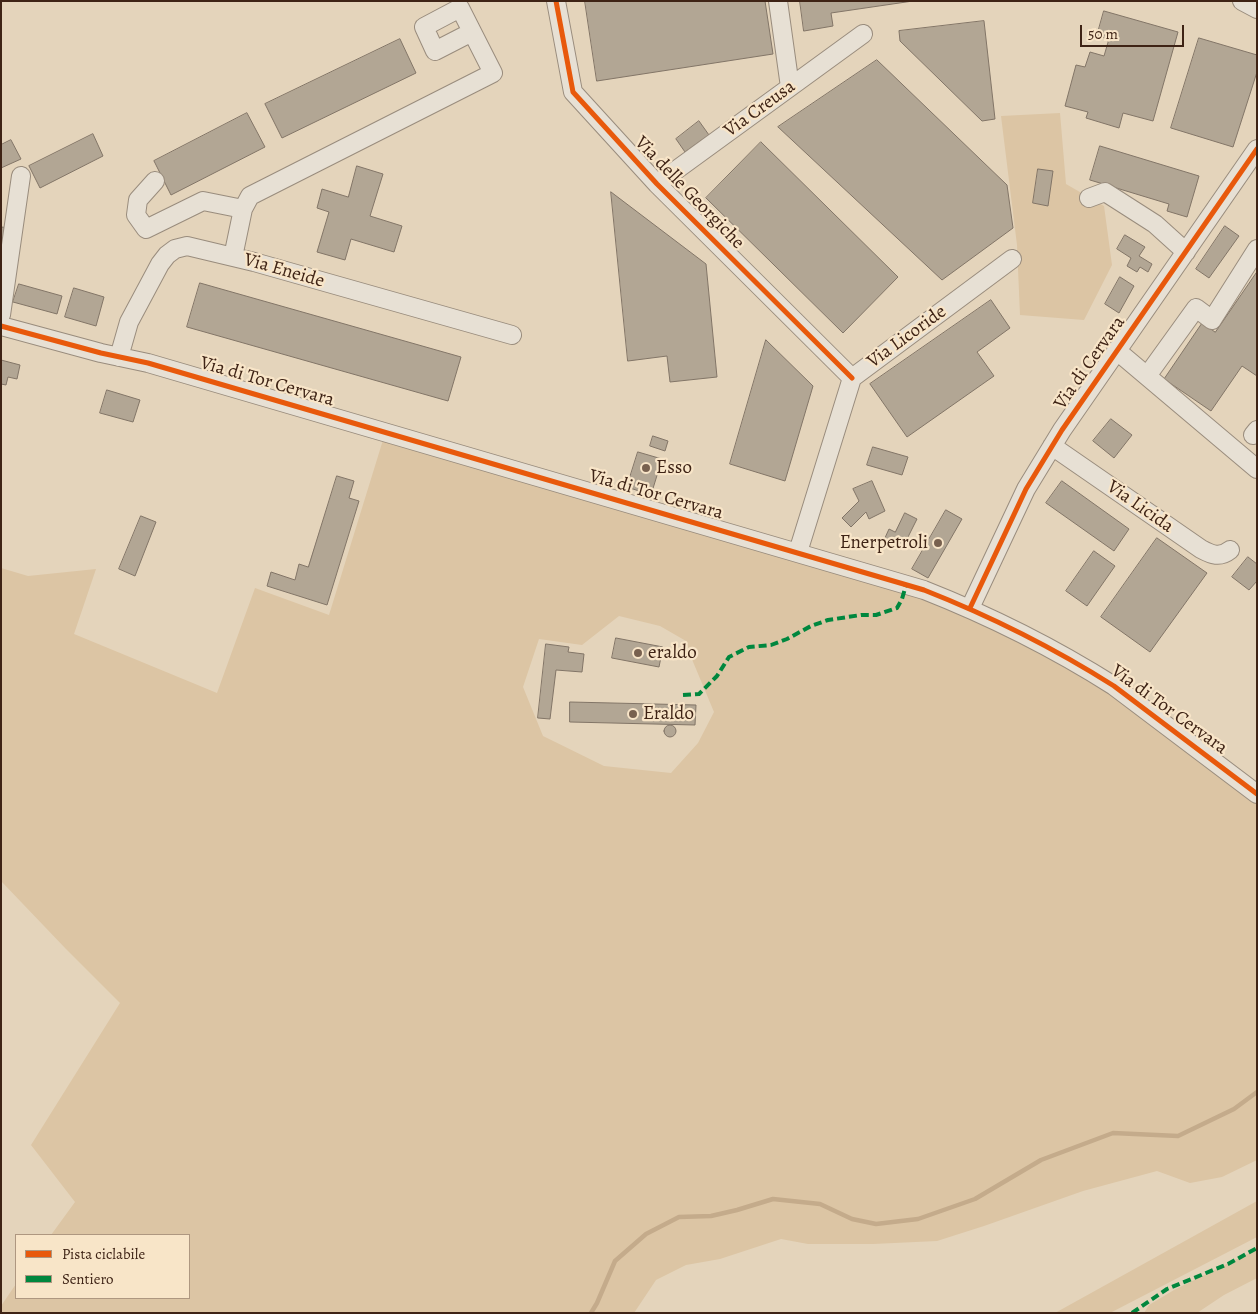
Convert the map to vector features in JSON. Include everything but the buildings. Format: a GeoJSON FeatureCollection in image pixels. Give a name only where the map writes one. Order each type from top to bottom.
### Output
{"type":"FeatureCollection","features":[{"type":"Feature","properties":{"kind":"street","name":"Via delle Georgiche"},"geometry":{"type":"LineString","coordinates":[[556,1],[573,92],[657,184],[852,378]]}},
{"type":"Feature","properties":{"kind":"street"},"geometry":{"type":"LineString","coordinates":[[778,1],[790,86]]}},
{"type":"Feature","properties":{"kind":"street"},"geometry":{"type":"LineString","coordinates":[[1242,1],[1257,9]]}},
{"type":"Feature","properties":{"kind":"street"},"geometry":{"type":"LineString","coordinates":[[233,257],[243,209],[250,196],[493,73],[472,32]]}},
{"type":"Feature","properties":{"kind":"street","name":"Via Creusa"},"geometry":{"type":"LineString","coordinates":[[657,184],[863,34]]}},
{"type":"Feature","properties":{"kind":"street","name":"Via di Cervara"},"geometry":{"type":"LineString","coordinates":[[970,608],[1026,489],[1052,446],[1116,350],[1257,149]]}},
{"type":"Feature","properties":{"kind":"street"},"geometry":{"type":"LineString","coordinates":[[1,315],[20,176]]}},
{"type":"Feature","properties":{"kind":"street"},"geometry":{"type":"LineString","coordinates":[[155,181],[138,200],[136,215],[146,229],[203,201],[243,209]]}},
{"type":"Feature","properties":{"kind":"street"},"geometry":{"type":"LineString","coordinates":[[1088,198],[1105,192],[1155,224],[1186,252]]}},
{"type":"Feature","properties":{"kind":"street","name":"Via Eneide"},"geometry":{"type":"LineString","coordinates":[[119,357],[134,310],[160,264],[170,252],[179,247],[187,246],[233,257],[512,335]]}},
{"type":"Feature","properties":{"kind":"street"},"geometry":{"type":"LineString","coordinates":[[1147,376],[1196,308],[1212,320],[1257,248]]}},
{"type":"Feature","properties":{"kind":"street","name":"Via Licoride"},"geometry":{"type":"LineString","coordinates":[[798,552],[852,378],[1012,259]]}},
{"type":"Feature","properties":{"kind":"street","name":"Via di Tor Cervara"},"geometry":{"type":"LineString","coordinates":[[1,326],[157,366],[924,590],[970,608],[1060,654],[1105,681],[1257,794]]}},
{"type":"Feature","properties":{"kind":"street"},"geometry":{"type":"LineString","coordinates":[[1116,350],[1257,469]]}},
{"type":"Feature","properties":{"kind":"street","name":"Via Licida"},"geometry":{"type":"LineString","coordinates":[[1052,446],[1201,549],[1215,556],[1224,555],[1230,550]]}},
{"type":"Feature","properties":{"kind":"shaded area"},"geometry":{"type":"Polygon","coordinates":[[[1060,113],[1066,184],[1104,206],[1112,265],[1084,320],[1020,315],[1017,245],[1001,116],[1060,113]]]}},
{"type":"Feature","properties":{"kind":"shaded area"},"geometry":{"type":"Polygon","coordinates":[[[383,440],[923,597],[1053,657],[1121,700],[1257,803],[1257,1160],[1222,1177],[1190,1183],[1157,1171],[1083,1191],[937,1241],[873,1244],[808,1244],[781,1239],[720,1259],[686,1265],[656,1280],[634,1313],[1,1313],[1,1306],[15,1285],[15,1299],[190,1299],[190,1234],[52,1234],[75,1202],[31,1145],[120,1003],[1,881],[1,568],[28,576],[96,569],[74,634],[217,693],[255,588],[329,615],[383,440]],[[619,616],[582,645],[539,639],[523,687],[543,736],[604,766],[671,773],[698,743],[714,712],[686,641],[660,626],[619,616]]]}},
{"type":"Feature","properties":{"kind":"shaded area"},"geometry":{"type":"Polygon","coordinates":[[[1257,1201],[1257,1237],[1110,1313],[1055,1313],[1257,1201]]]}},
{"type":"Feature","properties":{"kind":"shaded area"},"geometry":{"type":"Polygon","coordinates":[[[1257,1249],[1257,1278],[1224,1295],[1197,1313],[1144,1313],[1149,1305],[1174,1290],[1257,1249]]]}},
{"type":"Feature","properties":{"kind":"waterway"},"geometry":{"type":"LineString","coordinates":[[591,1313],[615,1261],[646,1234],[679,1217],[711,1216],[773,1199],[820,1204],[852,1219],[876,1224],[918,1219],[975,1199],[1041,1160],[1113,1133],[1178,1136],[1234,1109],[1257,1092]]}},
{"type":"Feature","properties":{"kind":"marked path"},"geometry":{"type":"LineString","coordinates":[[683,695],[699,694],[717,676],[729,657],[749,647],[771,645],[828,620],[861,615],[876,615],[897,608],[906,585]]}},
{"type":"Feature","properties":{"kind":"marked path"},"geometry":{"type":"LineString","coordinates":[[1132,1313],[1167,1289],[1228,1264],[1257,1248]]}},
{"type":"Feature","properties":{"kind":"cycle path"},"geometry":{"type":"LineString","coordinates":[[556,1],[573,92],[657,184],[852,378]]}},
{"type":"Feature","properties":{"kind":"cycle path"},"geometry":{"type":"LineString","coordinates":[[970,608],[1026,489],[1062,430],[1257,149]]}},
{"type":"Feature","properties":{"kind":"cycle path"},"geometry":{"type":"LineString","coordinates":[[1,326],[101,353],[148,363],[924,590],[1021,634],[1114,686],[1257,794]]}},
{"type":"Feature","properties":{"kind":"place","name":"Esso"},"geometry":{"type":"Point","coordinates":[646,468]}},
{"type":"Feature","properties":{"kind":"place","name":"Enerpetroli"},"geometry":{"type":"Point","coordinates":[938,543]}},
{"type":"Feature","properties":{"kind":"place","name":"eraldo"},"geometry":{"type":"Point","coordinates":[638,653]}},
{"type":"Feature","properties":{"kind":"place","name":"Eraldo"},"geometry":{"type":"Point","coordinates":[633,714]}}]}
